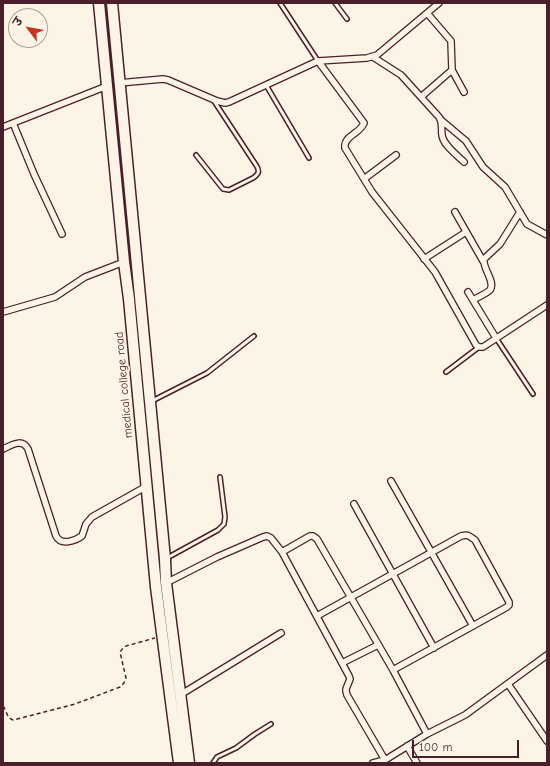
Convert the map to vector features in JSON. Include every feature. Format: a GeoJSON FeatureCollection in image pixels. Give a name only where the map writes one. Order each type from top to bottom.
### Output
{"type":"FeatureCollection","features":[{"type":"Feature","properties":{"kind":"highway","name":"medical college road"},"geometry":{"type":"LineString","coordinates":[[99,3],[147,486],[164,605],[163,636],[179,763]]}},
{"type":"Feature","properties":{"kind":"highway"},"geometry":{"type":"LineString","coordinates":[[112,3],[165,559],[166,583],[164,605],[180,695],[189,763]]}},
{"type":"Feature","properties":{"kind":"highway"},"geometry":{"type":"LineString","coordinates":[[104,57],[117,54]]}},
{"type":"Feature","properties":{"kind":"street"},"geometry":{"type":"LineString","coordinates":[[119,83],[163,79],[214,100],[229,102],[318,62],[373,57],[439,3]]}},
{"type":"Feature","properties":{"kind":"street"},"geometry":{"type":"LineString","coordinates":[[427,13],[450,41],[452,70],[464,92]]}},
{"type":"Feature","properties":{"kind":"street"},"geometry":{"type":"LineString","coordinates":[[373,57],[401,75],[441,120],[466,141],[483,167],[506,187],[527,224],[547,235]]}},
{"type":"Feature","properties":{"kind":"street"},"geometry":{"type":"LineString","coordinates":[[318,62],[364,123],[361,129],[346,141],[344,145],[345,148],[372,192],[435,272],[476,345],[483,347],[547,305]]}},
{"type":"Feature","properties":{"kind":"street"},"geometry":{"type":"LineString","coordinates":[[422,97],[452,70]]}},
{"type":"Feature","properties":{"kind":"street"},"geometry":{"type":"LineString","coordinates":[[3,127],[108,86]]}},
{"type":"Feature","properties":{"kind":"street"},"geometry":{"type":"LineString","coordinates":[[441,120],[442,135],[445,144],[464,162]]}},
{"type":"Feature","properties":{"kind":"street"},"geometry":{"type":"LineString","coordinates":[[13,123],[34,174],[62,234]]}},
{"type":"Feature","properties":{"kind":"street"},"geometry":{"type":"LineString","coordinates":[[364,179],[396,155]]}},
{"type":"Feature","properties":{"kind":"street"},"geometry":{"type":"LineString","coordinates":[[455,212],[483,261],[492,283],[489,291],[473,300]]}},
{"type":"Feature","properties":{"kind":"street"},"geometry":{"type":"LineString","coordinates":[[483,261],[484,258],[500,244],[520,212]]}},
{"type":"Feature","properties":{"kind":"street"},"geometry":{"type":"LineString","coordinates":[[424,259],[466,232]]}},
{"type":"Feature","properties":{"kind":"street"},"geometry":{"type":"LineString","coordinates":[[3,312],[55,297],[85,277],[124,262]]}},
{"type":"Feature","properties":{"kind":"street"},"geometry":{"type":"LineString","coordinates":[[468,292],[496,338]]}},
{"type":"Feature","properties":{"kind":"street"},"geometry":{"type":"LineString","coordinates":[[3,449],[19,442],[23,443],[28,448],[57,539],[60,542],[82,536],[86,524],[92,517],[147,486]]}},
{"type":"Feature","properties":{"kind":"street"},"geometry":{"type":"LineString","coordinates":[[391,481],[473,626]]}},
{"type":"Feature","properties":{"kind":"street"},"geometry":{"type":"LineString","coordinates":[[354,504],[434,648]]}},
{"type":"Feature","properties":{"kind":"street"},"geometry":{"type":"LineString","coordinates":[[317,616],[460,536],[465,534],[470,536],[475,540],[509,602],[509,605],[393,670]]}},
{"type":"Feature","properties":{"kind":"street"},"geometry":{"type":"LineString","coordinates":[[166,583],[263,536],[268,536],[271,538],[282,552],[342,663],[350,679],[346,689],[347,695],[385,760]]}},
{"type":"Feature","properties":{"kind":"street"},"geometry":{"type":"LineString","coordinates":[[282,552],[310,536],[317,538],[393,670],[426,734]]}},
{"type":"Feature","properties":{"kind":"street"},"geometry":{"type":"LineString","coordinates":[[180,695],[281,633]]}},
{"type":"Feature","properties":{"kind":"street"},"geometry":{"type":"LineString","coordinates":[[342,663],[378,645]]}},
{"type":"Feature","properties":{"kind":"street"},"geometry":{"type":"LineString","coordinates":[[373,763],[385,760],[426,734],[465,715],[547,655]]}},
{"type":"Feature","properties":{"kind":"street"},"geometry":{"type":"LineString","coordinates":[[508,684],[547,741]]}},
{"type":"Feature","properties":{"kind":"street"},"geometry":{"type":"LineString","coordinates":[[408,746],[417,763]]}},
{"type":"Feature","properties":{"kind":"lane"},"geometry":{"type":"LineString","coordinates":[[280,3],[318,62]]}},
{"type":"Feature","properties":{"kind":"lane"},"geometry":{"type":"LineString","coordinates":[[335,3],[346,19]]}},
{"type":"Feature","properties":{"kind":"lane"},"geometry":{"type":"LineString","coordinates":[[266,85],[309,158]]}},
{"type":"Feature","properties":{"kind":"lane"},"geometry":{"type":"LineString","coordinates":[[196,155],[223,189],[229,190],[254,178],[259,172],[256,164],[214,100]]}},
{"type":"Feature","properties":{"kind":"lane"},"geometry":{"type":"LineString","coordinates":[[150,402],[207,373],[254,336]]}},
{"type":"Feature","properties":{"kind":"lane"},"geometry":{"type":"LineString","coordinates":[[496,338],[532,394]]}},
{"type":"Feature","properties":{"kind":"lane"},"geometry":{"type":"LineString","coordinates":[[446,372],[479,347]]}},
{"type":"Feature","properties":{"kind":"lane"},"geometry":{"type":"LineString","coordinates":[[165,559],[218,530],[224,524],[225,517],[220,477]]}},
{"type":"Feature","properties":{"kind":"lane"},"geometry":{"type":"LineString","coordinates":[[213,763],[217,756],[236,748],[271,724]]}},
{"type":"Feature","properties":{"kind":"path"},"geometry":{"type":"LineString","coordinates":[[3,706],[6,710],[7,716],[13,720],[75,704],[120,687],[126,678],[120,652],[123,648],[163,636]]}}]}
